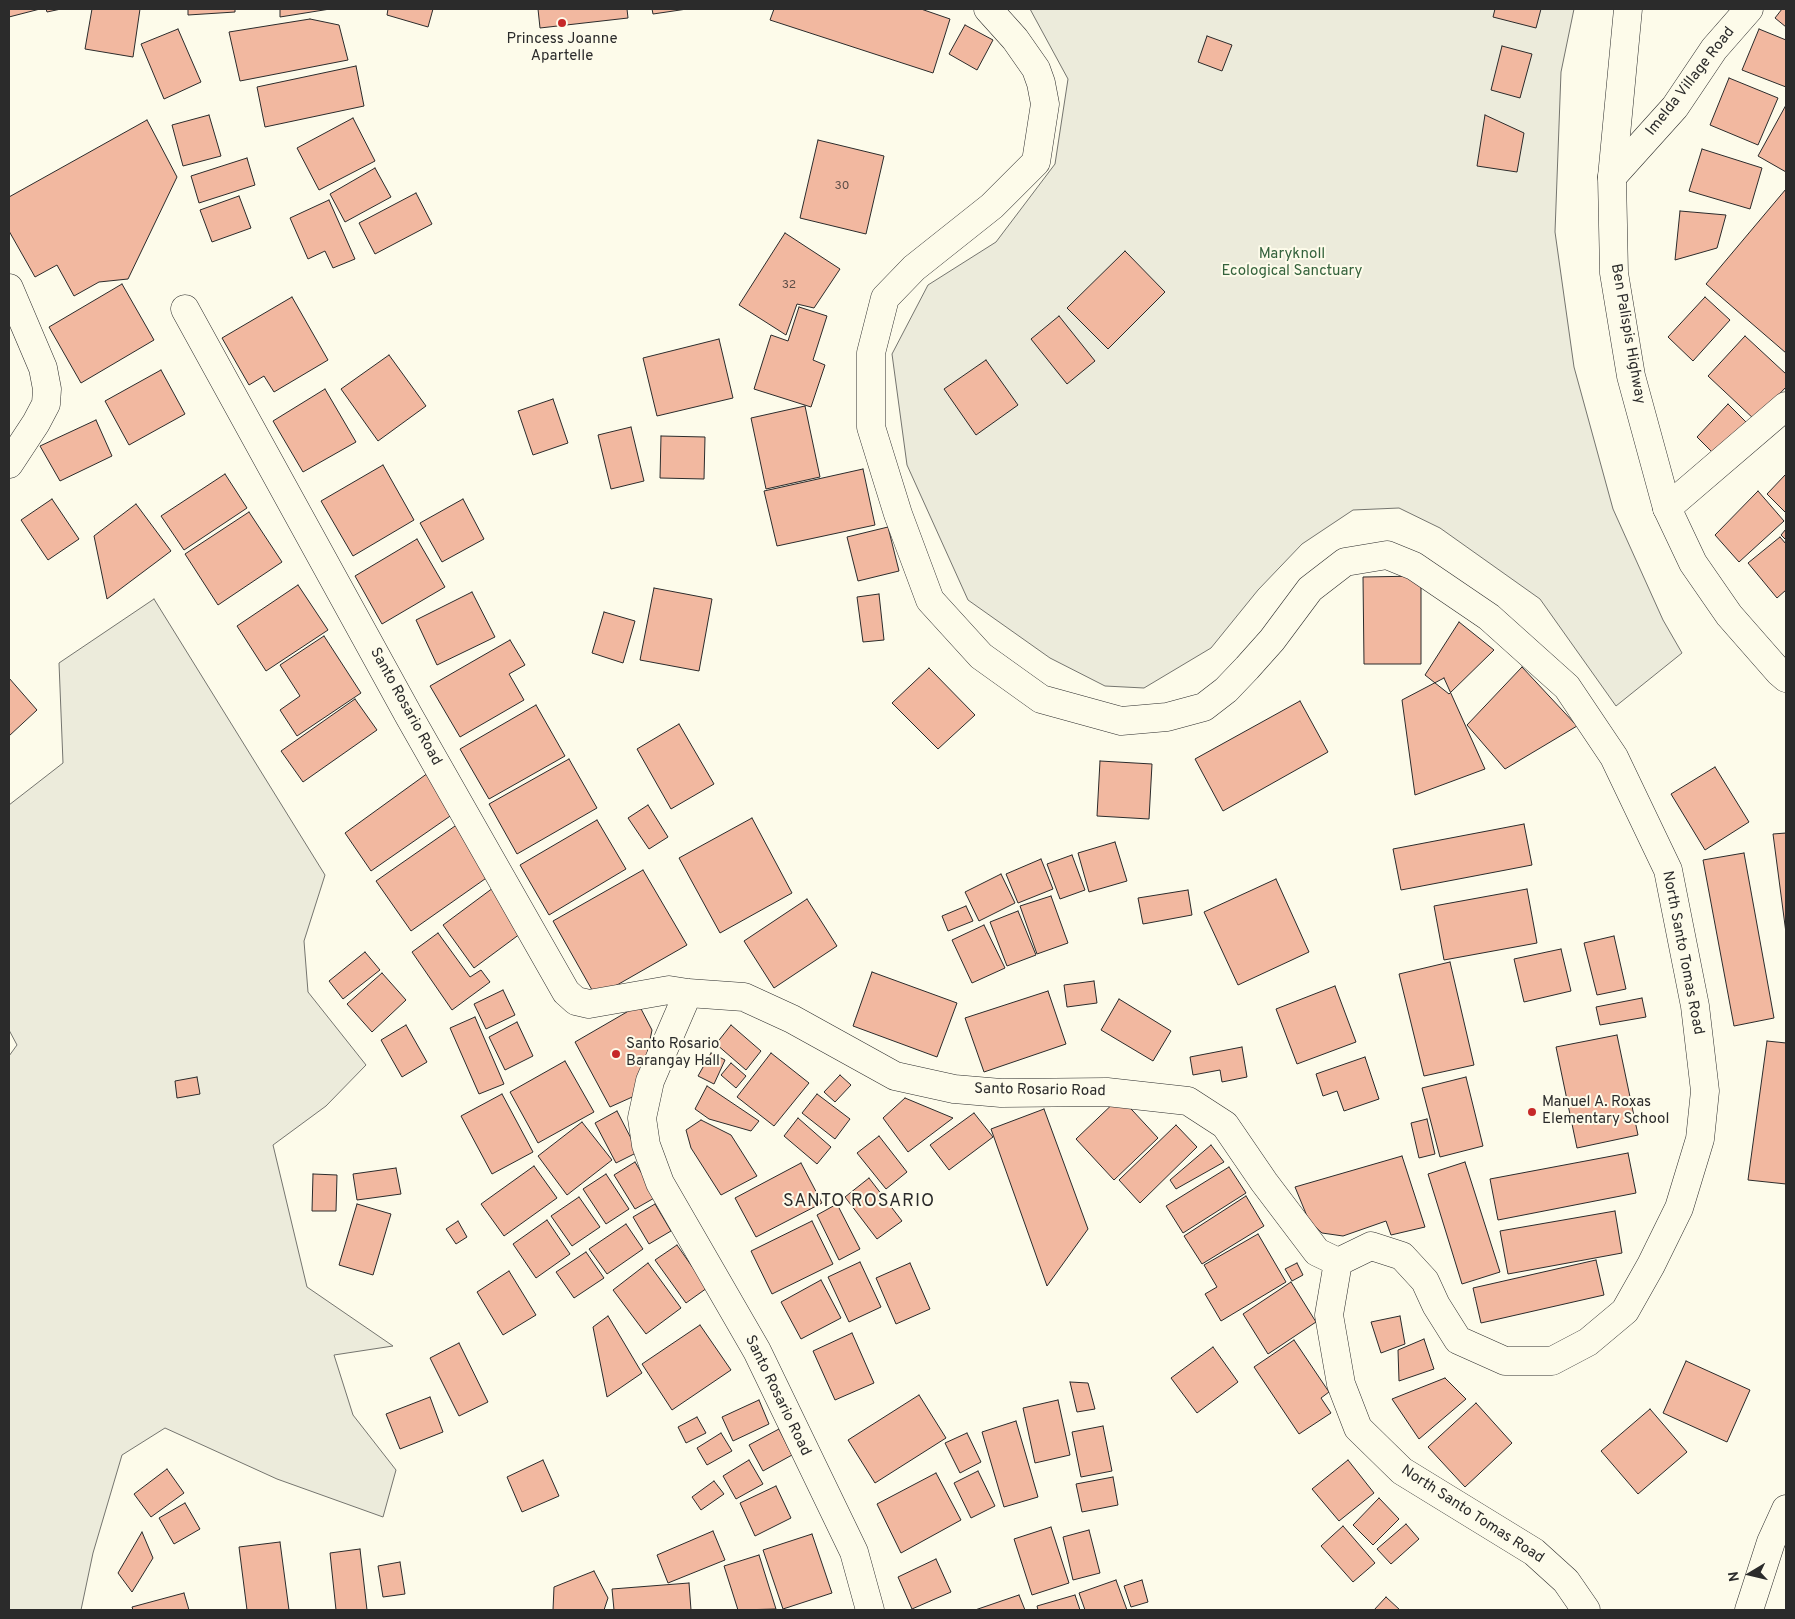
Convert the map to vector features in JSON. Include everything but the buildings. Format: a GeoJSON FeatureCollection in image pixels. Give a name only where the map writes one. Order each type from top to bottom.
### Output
{"type":"FeatureCollection","features":[{"type":"Feature","properties":{"kind":"street","name":"North Santo Tomas Road"},"geometry":{"type":"LineString","coordinates":[[988,9],[1015,39],[1036,69],[1041,83],[1045,104],[1036,162],[992,206],[914,268],[885,298],[871,353],[871,427],[898,514],[930,600],[981,656],[1041,698],[1121,721],[1167,718],[1204,706],[1226,690],[1272,640],[1310,589],[1345,562],[1386,555],[1414,566],[1489,617],[1567,687],[1614,757],[1668,870],[1695,1006],[1706,1091],[1700,1139],[1679,1208],[1651,1265],[1625,1311],[1588,1342],[1552,1361],[1505,1361],[1458,1340],[1436,1305],[1425,1281],[1402,1256],[1371,1246],[1338,1262],[1329,1315],[1341,1384],[1358,1428],[1402,1472],[1534,1552],[1566,1581],[1586,1610]]}},
{"type":"Feature","properties":{"kind":"street","name":"Imelda Village Road"},"geometry":{"type":"LineString","coordinates":[[1612,177],[1675,107],[1714,50],[1749,9]]}},
{"type":"Feature","properties":{"kind":"street","name":"Ben Palispis Highway"},"geometry":{"type":"LineString","coordinates":[[1629,11],[1612,177],[1614,274],[1631,376],[1667,508],[1693,563],[1729,616],[1786,678]]}},
{"type":"Feature","properties":{"kind":"street"},"geometry":{"type":"LineString","coordinates":[[9,288],[43,368],[47,389],[46,404],[9,464]]}},
{"type":"Feature","properties":{"kind":"street","name":"Santo Rosario Road"},"geometry":{"type":"LineString","coordinates":[[185,309],[409,716],[566,992],[576,1001],[589,1004],[669,990],[744,997],[792,1019],[895,1076],[954,1089],[1001,1093],[1107,1092],[1188,1101],[1225,1124],[1264,1182],[1317,1252],[1338,1262]]}},
{"type":"Feature","properties":{"kind":"street"},"geometry":{"type":"LineString","coordinates":[[1667,508],[1786,406]]}},
{"type":"Feature","properties":{"kind":"street","name":"Santo Rosario Road"},"geometry":{"type":"LineString","coordinates":[[688,993],[650,1081],[642,1118],[646,1146],[660,1183],[752,1342],[854,1552],[870,1610]]}},
{"type":"Feature","properties":{"kind":"street"},"geometry":{"type":"LineString","coordinates":[[1749,1610],[1771,1542],[1786,1510]]}},
{"type":"Feature","properties":{"kind":"green space","name":"Maryknoll Ecological Sanctuary"},"geometry":{"type":"Polygon","coordinates":[[[1030,9],[1574,9],[1561,72],[1555,232],[1574,367],[1613,509],[1663,620],[1682,653],[1616,706],[1540,599],[1440,528],[1399,508],[1353,510],[1302,544],[1258,590],[1211,648],[1144,688],[1105,686],[1050,658],[968,600],[907,465],[892,354],[928,285],[996,242],[1055,164],[1068,79],[1030,9]]]}},
{"type":"Feature","properties":{"kind":"green space"},"geometry":{"type":"Polygon","coordinates":[[[154,599],[325,875],[304,941],[308,992],[366,1065],[326,1106],[273,1145],[307,1287],[393,1346],[334,1355],[353,1415],[396,1470],[383,1517],[277,1479],[165,1428],[122,1455],[93,1553],[81,1610],[9,1610],[9,1056],[17,1045],[9,1030],[9,805],[63,763],[59,663],[154,599]]]}},
{"type":"Feature","properties":{"kind":"place","name":"Princess Joanne Apartelle"},"geometry":{"type":"Point","coordinates":[562,23]}},
{"type":"Feature","properties":{"kind":"place","name":"Santo Rosario Barangay Hall"},"geometry":{"type":"Point","coordinates":[616,1054]}},
{"type":"Feature","properties":{"kind":"place","name":"Manuel A. Roxas Elementary School"},"geometry":{"type":"Point","coordinates":[1532,1112]}},
{"type":"Feature","properties":{"kind":"district","name":"SANTO ROSARIO"},"geometry":{"type":"Point","coordinates":[859,1202]}}]}
